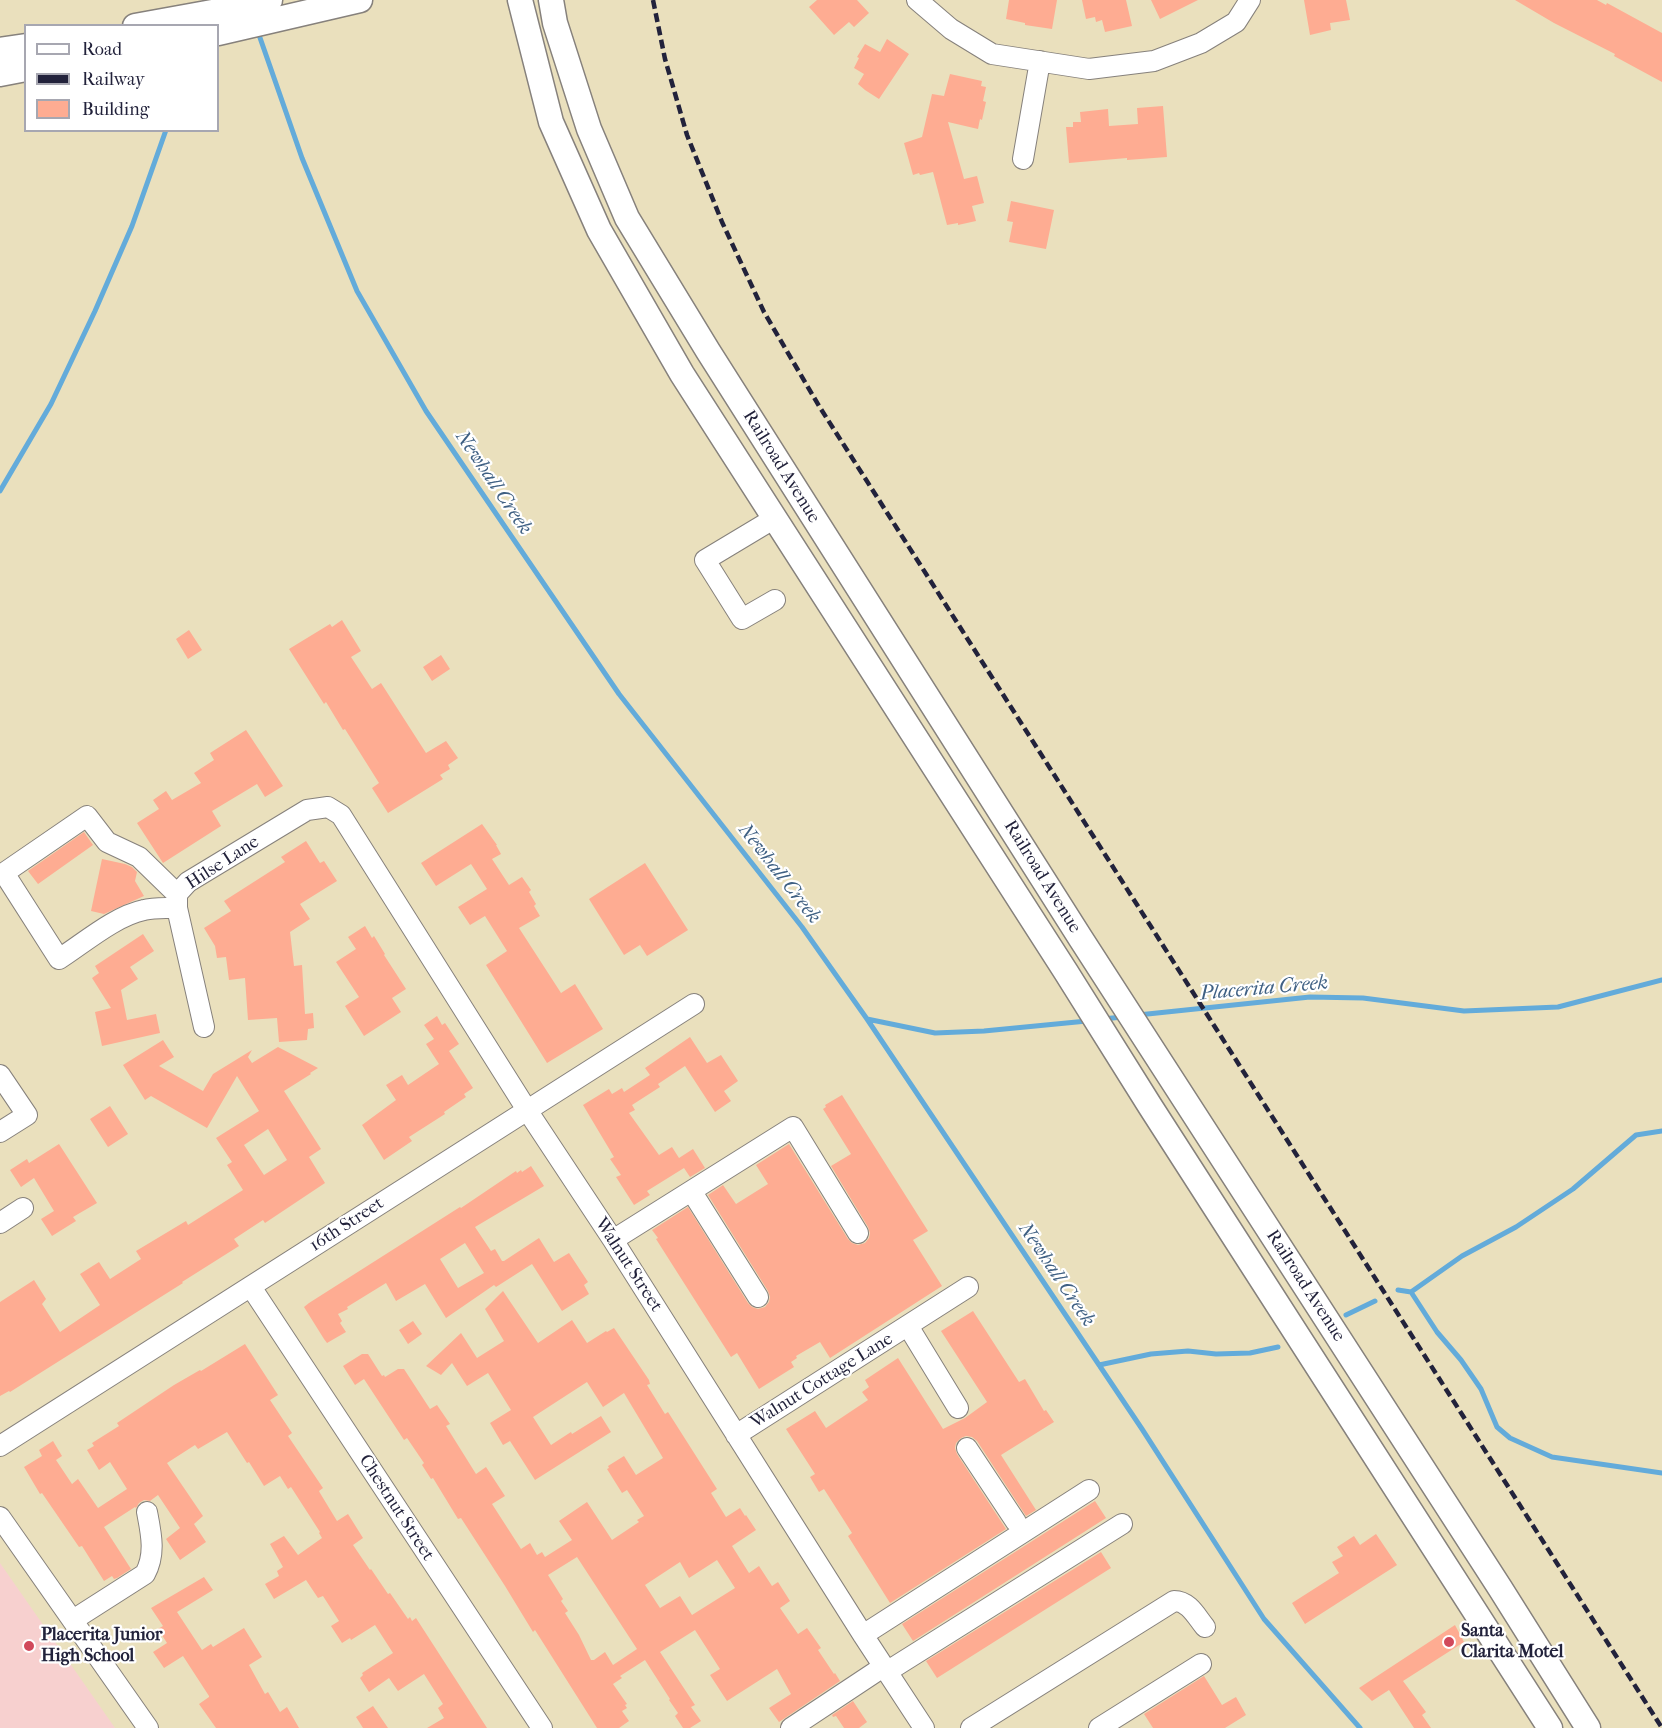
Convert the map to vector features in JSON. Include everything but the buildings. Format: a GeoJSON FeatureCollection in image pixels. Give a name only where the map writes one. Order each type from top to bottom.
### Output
{"type":"FeatureCollection","features":[{"type":"Feature","properties":{"kind":"main road"},"geometry":{"type":"LineString","coordinates":[[147,24],[218,12],[270,0]]}},
{"type":"Feature","properties":{"kind":"main road"},"geometry":{"type":"LineString","coordinates":[[219,33],[360,0]]}},
{"type":"Feature","properties":{"kind":"main road","name":"Railroad Avenue"},"geometry":{"type":"LineString","coordinates":[[520,0],[552,122],[599,230],[682,374],[1550,1728]]}},
{"type":"Feature","properties":{"kind":"main road","name":"Railroad Avenue"},"geometry":{"type":"LineString","coordinates":[[551,0],[555,23],[589,129],[627,218],[714,362],[1588,1728]]}},
{"type":"Feature","properties":{"kind":"main road"},"geometry":{"type":"LineString","coordinates":[[0,50],[24,45]]}},
{"type":"Feature","properties":{"kind":"main road"},"geometry":{"type":"LineString","coordinates":[[0,74],[24,69]]}},
{"type":"Feature","properties":{"kind":"main road"},"geometry":{"type":"LineString","coordinates":[[1456,1582],[1477,1588],[1490,1601],[1537,1673],[1555,1677]]}},
{"type":"Feature","properties":{"kind":"street"},"geometry":{"type":"LineString","coordinates":[[917,0],[951,29],[992,54],[1089,69],[1154,61],[1201,43],[1236,22],[1250,0]]}},
{"type":"Feature","properties":{"kind":"street"},"geometry":{"type":"LineString","coordinates":[[1023,159],[1040,61]]}},
{"type":"Feature","properties":{"kind":"street"},"geometry":{"type":"LineString","coordinates":[[775,518],[705,560],[742,620],[775,600]]}},
{"type":"Feature","properties":{"kind":"street","name":"Hilse Lane"},"geometry":{"type":"LineString","coordinates":[[204,1028],[177,901],[188,882],[307,810],[328,807]]}},
{"type":"Feature","properties":{"kind":"street","name":"Walnut Street"},"geometry":{"type":"LineString","coordinates":[[328,807],[341,815],[862,1635],[924,1728]]}},
{"type":"Feature","properties":{"kind":"street"},"geometry":{"type":"LineString","coordinates":[[87,816],[107,842],[139,857],[177,901],[132,914],[59,959],[4,873],[87,816]]}},
{"type":"Feature","properties":{"kind":"street","name":"16th Street"},"geometry":{"type":"LineString","coordinates":[[0,1446],[694,1004]]}},
{"type":"Feature","properties":{"kind":"street"},"geometry":{"type":"LineString","coordinates":[[0,1075],[27,1115],[0,1132]]}},
{"type":"Feature","properties":{"kind":"street"},"geometry":{"type":"LineString","coordinates":[[613,1240],[793,1128],[858,1233]]}},
{"type":"Feature","properties":{"kind":"street"},"geometry":{"type":"LineString","coordinates":[[692,1192],[758,1297]]}},
{"type":"Feature","properties":{"kind":"street"},"geometry":{"type":"LineString","coordinates":[[0,1223],[23,1208]]}},
{"type":"Feature","properties":{"kind":"street","name":"Chestnut Street"},"geometry":{"type":"LineString","coordinates":[[251,1287],[542,1728]]}},
{"type":"Feature","properties":{"kind":"street","name":"Walnut Cottage Lane"},"geometry":{"type":"LineString","coordinates":[[736,1435],[968,1287]]}},
{"type":"Feature","properties":{"kind":"street","name":"Walnut Cottage Lane"},"geometry":{"type":"LineString","coordinates":[[908,1326],[958,1408]]}},
{"type":"Feature","properties":{"kind":"street"},"geometry":{"type":"LineString","coordinates":[[967,1448],[1016,1522]]}},
{"type":"Feature","properties":{"kind":"street"},"geometry":{"type":"LineString","coordinates":[[862,1635],[1089,1490]]}},
{"type":"Feature","properties":{"kind":"street"},"geometry":{"type":"LineString","coordinates":[[73,1620],[145,1574],[149,1566],[153,1539],[147,1512]]}},
{"type":"Feature","properties":{"kind":"street"},"geometry":{"type":"LineString","coordinates":[[0,1517],[147,1728]]}},
{"type":"Feature","properties":{"kind":"street"},"geometry":{"type":"LineString","coordinates":[[791,1728],[1122,1524]]}},
{"type":"Feature","properties":{"kind":"street"},"geometry":{"type":"LineString","coordinates":[[971,1728],[1173,1601],[1181,1601],[1188,1605],[1204,1627]]}},
{"type":"Feature","properties":{"kind":"street"},"geometry":{"type":"LineString","coordinates":[[1099,1728],[1202,1664]]}},
{"type":"Feature","properties":{"kind":"shaded area","name":"Placerita Junior High School"},"geometry":{"type":"Polygon","coordinates":[[[0,1563],[115,1728],[0,1728],[0,1563]]]}},
{"type":"Feature","properties":{"kind":"waterway","name":"Newhall Creek"},"geometry":{"type":"LineString","coordinates":[[258,32],[302,158],[357,291],[426,411],[619,694],[802,927],[867,1019],[1142,1429],[1264,1619],[1360,1728]]}},
{"type":"Feature","properties":{"kind":"waterway"},"geometry":{"type":"LineString","coordinates":[[0,491],[51,404],[95,311],[132,226],[165,132]]}},
{"type":"Feature","properties":{"kind":"waterway","name":"Placerita Creek"},"geometry":{"type":"LineString","coordinates":[[1138,1015],[1310,997],[1363,998],[1464,1011],[1558,1007],[1662,980]]}},
{"type":"Feature","properties":{"kind":"waterway","name":"Placerita Creek"},"geometry":{"type":"LineString","coordinates":[[1102,1019],[1123,1017]]}},
{"type":"Feature","properties":{"kind":"waterway","name":"Placerita Creek"},"geometry":{"type":"LineString","coordinates":[[867,1019],[935,1033],[984,1031],[1087,1021]]}},
{"type":"Feature","properties":{"kind":"waterway"},"geometry":{"type":"LineString","coordinates":[[1411,1292],[1462,1256],[1516,1227],[1573,1189],[1636,1135],[1662,1131]]}},
{"type":"Feature","properties":{"kind":"waterway"},"geometry":{"type":"LineString","coordinates":[[1398,1290],[1411,1292],[1437,1332],[1461,1360],[1481,1389],[1497,1427],[1510,1438],[1552,1457],[1662,1473]]}},
{"type":"Feature","properties":{"kind":"waterway"},"geometry":{"type":"LineString","coordinates":[[1346,1315],[1375,1301]]}},
{"type":"Feature","properties":{"kind":"waterway"},"geometry":{"type":"LineString","coordinates":[[1099,1365],[1151,1354],[1188,1351],[1216,1354],[1250,1353],[1278,1347]]}},
{"type":"Feature","properties":{"kind":"railway"},"geometry":{"type":"LineString","coordinates":[[653,0],[665,59],[687,135],[722,222],[764,312],[819,406],[1662,1728]]}},
{"type":"Feature","properties":{"kind":"place","name":"Santa Clarita Motel"},"geometry":{"type":"Point","coordinates":[1449,1642]}},
{"type":"Feature","properties":{"kind":"place","name":"Placerita Junior High School"},"geometry":{"type":"Point","coordinates":[29,1646]}}]}
